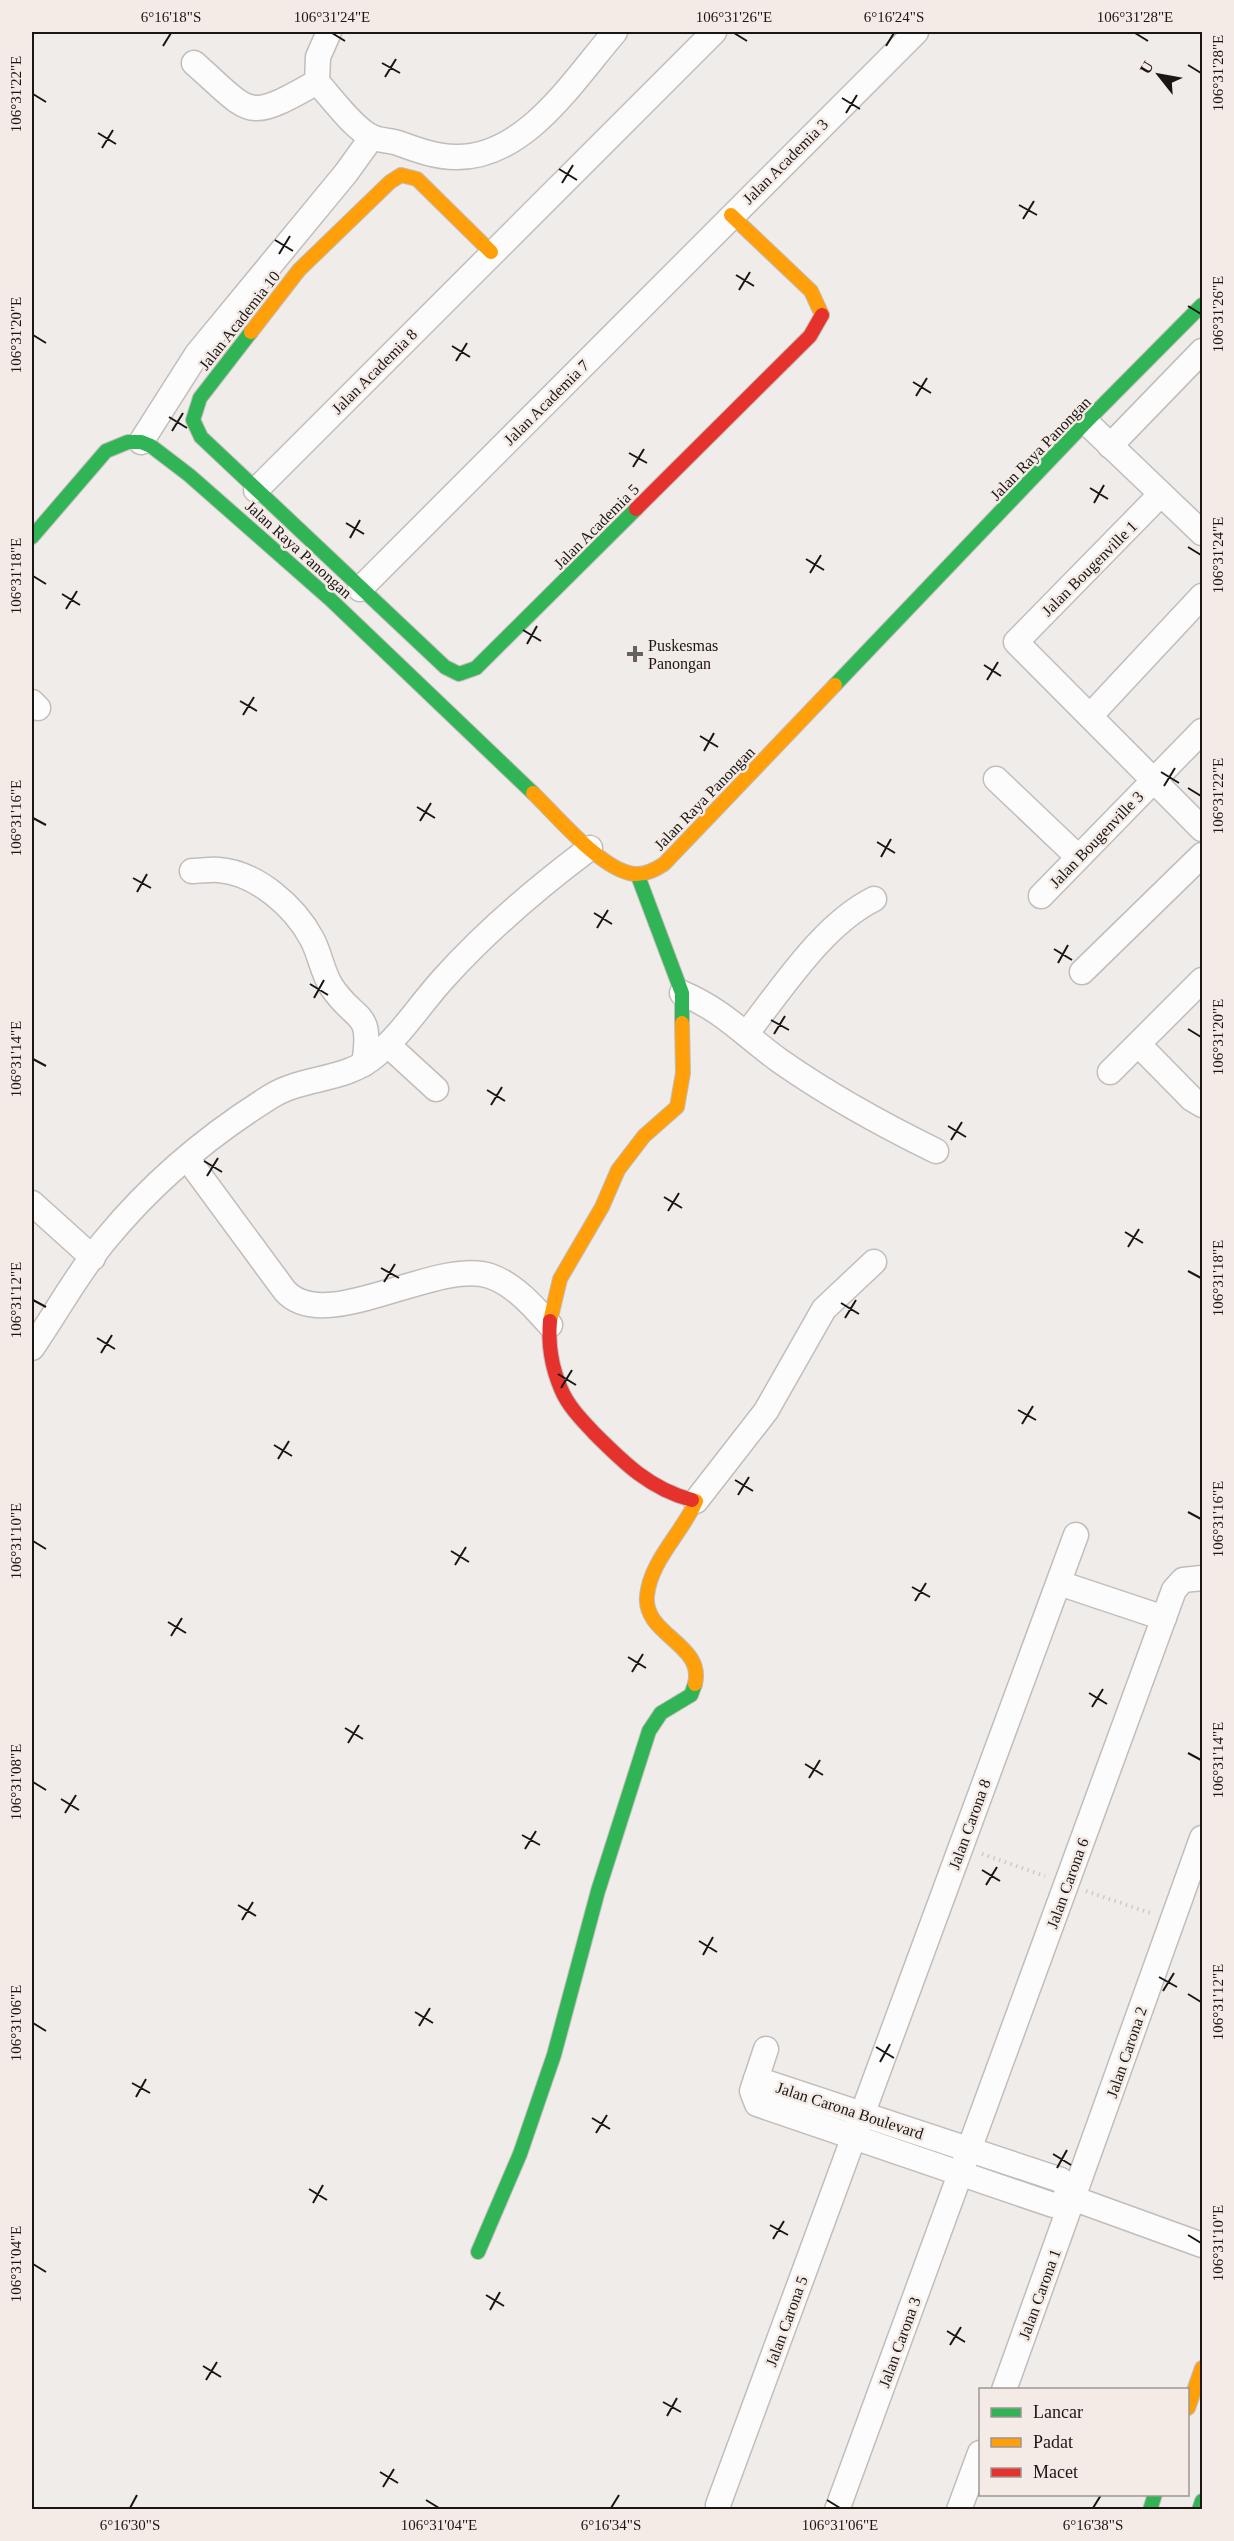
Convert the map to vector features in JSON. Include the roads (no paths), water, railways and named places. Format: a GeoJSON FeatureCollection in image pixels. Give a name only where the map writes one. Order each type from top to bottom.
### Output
{"type":"FeatureCollection","features":[{"type":"Feature","properties":{"kind":"street"},"geometry":{"type":"LineString","coordinates":[[330,32],[318,57],[317,82],[372,137],[437,156],[456,157],[481,155],[512,142],[543,116],[615,32]]}},
{"type":"Feature","properties":{"kind":"street","name":"Jalan Academia 8"},"geometry":{"type":"LineString","coordinates":[[256,490],[491,252],[714,32]]}},
{"type":"Feature","properties":{"kind":"street","name":"Jalan Academia 3"},"geometry":{"type":"LineString","coordinates":[[731,215],[916,32]]}},
{"type":"Feature","properties":{"kind":"street"},"geometry":{"type":"LineString","coordinates":[[194,63],[240,103],[258,110],[274,106],[317,82]]}},
{"type":"Feature","properties":{"kind":"street"},"geometry":{"type":"LineString","coordinates":[[32,537],[106,451],[117,444],[141,442],[197,354],[243,295],[334,188],[372,137]]}},
{"type":"Feature","properties":{"kind":"street","name":"Jalan Academia 10"},"geometry":{"type":"LineString","coordinates":[[256,490],[201,437],[194,420],[200,398],[299,270],[390,182],[401,175],[417,179],[491,252]]}},
{"type":"Feature","properties":{"kind":"street","name":"Jalan Academia 5"},"geometry":{"type":"LineString","coordinates":[[360,589],[445,667],[459,674],[476,668],[810,336],[823,314],[811,291],[731,215]]}},
{"type":"Feature","properties":{"kind":"street","name":"Jalan Academia 7"},"geometry":{"type":"LineString","coordinates":[[360,589],[731,215]]}},
{"type":"Feature","properties":{"kind":"street","name":"Jalan Raya Panongan"},"geometry":{"type":"LineString","coordinates":[[141,442],[189,475],[330,599],[590,848],[622,871],[638,876],[650,874],[664,864],[1086,422],[1203,305]]}},
{"type":"Feature","properties":{"kind":"street"},"geometry":{"type":"LineString","coordinates":[[1110,446],[1203,351]]}},
{"type":"Feature","properties":{"kind":"street"},"geometry":{"type":"LineString","coordinates":[[1086,422],[1203,533]]}},
{"type":"Feature","properties":{"kind":"street"},"geometry":{"type":"LineString","coordinates":[[256,490],[360,589]]}},
{"type":"Feature","properties":{"kind":"street","name":"Jalan Bougenville 1"},"geometry":{"type":"LineString","coordinates":[[1090,716],[1016,642],[1161,494]]}},
{"type":"Feature","properties":{"kind":"street"},"geometry":{"type":"LineString","coordinates":[[1203,596],[1090,716],[1152,781],[1203,828]]}},
{"type":"Feature","properties":{"kind":"street","name":"Jalan Bougenville 3"},"geometry":{"type":"LineString","coordinates":[[1041,896],[1203,731]]}},
{"type":"Feature","properties":{"kind":"street"},"geometry":{"type":"LineString","coordinates":[[996,779],[1078,857]]}},
{"type":"Feature","properties":{"kind":"street"},"geometry":{"type":"LineString","coordinates":[[32,1348],[93,1258],[123,1219],[187,1158],[222,1128],[274,1094],[348,1074],[388,1046],[443,978],[495,927],[534,892],[590,848]]}},
{"type":"Feature","properties":{"kind":"street"},"geometry":{"type":"LineString","coordinates":[[1082,972],[1203,855]]}},
{"type":"Feature","properties":{"kind":"street"},"geometry":{"type":"LineString","coordinates":[[192,871],[220,870],[241,875],[263,886],[288,908],[311,938],[331,985],[365,1022],[364,1064]]}},
{"type":"Feature","properties":{"kind":"street"},"geometry":{"type":"LineString","coordinates":[[638,876],[682,993],[683,1073],[677,1107],[662,1117],[618,1170],[601,1209],[561,1278],[552,1305],[550,1325],[553,1366],[568,1403],[627,1467],[645,1481],[676,1497],[696,1501]]}},
{"type":"Feature","properties":{"kind":"street"},"geometry":{"type":"LineString","coordinates":[[746,1034],[803,961],[856,909],[874,899]]}},
{"type":"Feature","properties":{"kind":"street"},"geometry":{"type":"LineString","coordinates":[[1110,1072],[1203,980]]}},
{"type":"Feature","properties":{"kind":"street"},"geometry":{"type":"LineString","coordinates":[[682,993],[724,1014],[788,1067],[867,1118],[936,1151]]}},
{"type":"Feature","properties":{"kind":"street"},"geometry":{"type":"LineString","coordinates":[[1139,1045],[1192,1099],[1203,1105]]}},
{"type":"Feature","properties":{"kind":"street"},"geometry":{"type":"LineString","coordinates":[[388,1046],[436,1089]]}},
{"type":"Feature","properties":{"kind":"street"},"geometry":{"type":"LineString","coordinates":[[187,1158],[285,1291],[301,1304],[319,1306],[358,1300],[421,1282],[475,1273],[505,1283],[550,1325]]}},
{"type":"Feature","properties":{"kind":"street"},"geometry":{"type":"LineString","coordinates":[[32,1203],[62,1233],[93,1258]]}},
{"type":"Feature","properties":{"kind":"street"},"geometry":{"type":"LineString","coordinates":[[478,2252],[520,2154],[554,2055],[598,1891],[649,1731],[662,1710],[685,1699],[694,1690],[696,1676],[692,1661],[684,1648],[653,1622],[646,1599],[650,1580],[691,1515],[696,1501],[766,1411],[824,1309],[874,1262]]}},
{"type":"Feature","properties":{"kind":"street","name":"Jalan Carona 8"},"geometry":{"type":"LineString","coordinates":[[855,2138],[1076,1535]]}},
{"type":"Feature","properties":{"kind":"street","name":"Jalan Carona 6"},"geometry":{"type":"LineString","coordinates":[[962,2174],[1174,1590],[1183,1580],[1203,1578]]}},
{"type":"Feature","properties":{"kind":"street"},"geometry":{"type":"LineString","coordinates":[[1059,1583],[1164,1618]]}},
{"type":"Feature","properties":{"kind":"street","name":"Jalan Carona 2"},"geometry":{"type":"LineString","coordinates":[[1075,2199],[1203,1838]]}},
{"type":"Feature","properties":{"kind":"street"},"geometry":{"type":"LineString","coordinates":[[756,2079],[766,2049]]}},
{"type":"Feature","properties":{"kind":"street","name":"Jalan Carona Boulevard"},"geometry":{"type":"LineString","coordinates":[[1075,2199],[1053,2205],[757,2104],[752,2091],[756,2079],[1061,2180],[1075,2199],[1203,2245]]}},
{"type":"Feature","properties":{"kind":"street","name":"Jalan Carona 5"},"geometry":{"type":"LineString","coordinates":[[719,2507],[855,2138]]}},
{"type":"Feature","properties":{"kind":"street","name":"Jalan Carona 3"},"geometry":{"type":"LineString","coordinates":[[837,2510],[962,2174]]}},
{"type":"Feature","properties":{"kind":"street","name":"Jalan Carona 1"},"geometry":{"type":"LineString","coordinates":[[1005,2388],[1075,2199]]}},
{"type":"Feature","properties":{"kind":"street"},"geometry":{"type":"LineString","coordinates":[[1189,2405],[1203,2368]]}},
{"type":"Feature","properties":{"kind":"street"},"geometry":{"type":"LineString","coordinates":[[959,2510],[979,2458]]}},
{"type":"Feature","properties":{"kind":"street"},"geometry":{"type":"LineString","coordinates":[[1199,2510],[1203,2501]]}},
{"type":"Feature","properties":{"kind":"place","name":"Puskesmas Panongan"},"geometry":{"type":"Point","coordinates":[635,654]}}]}
